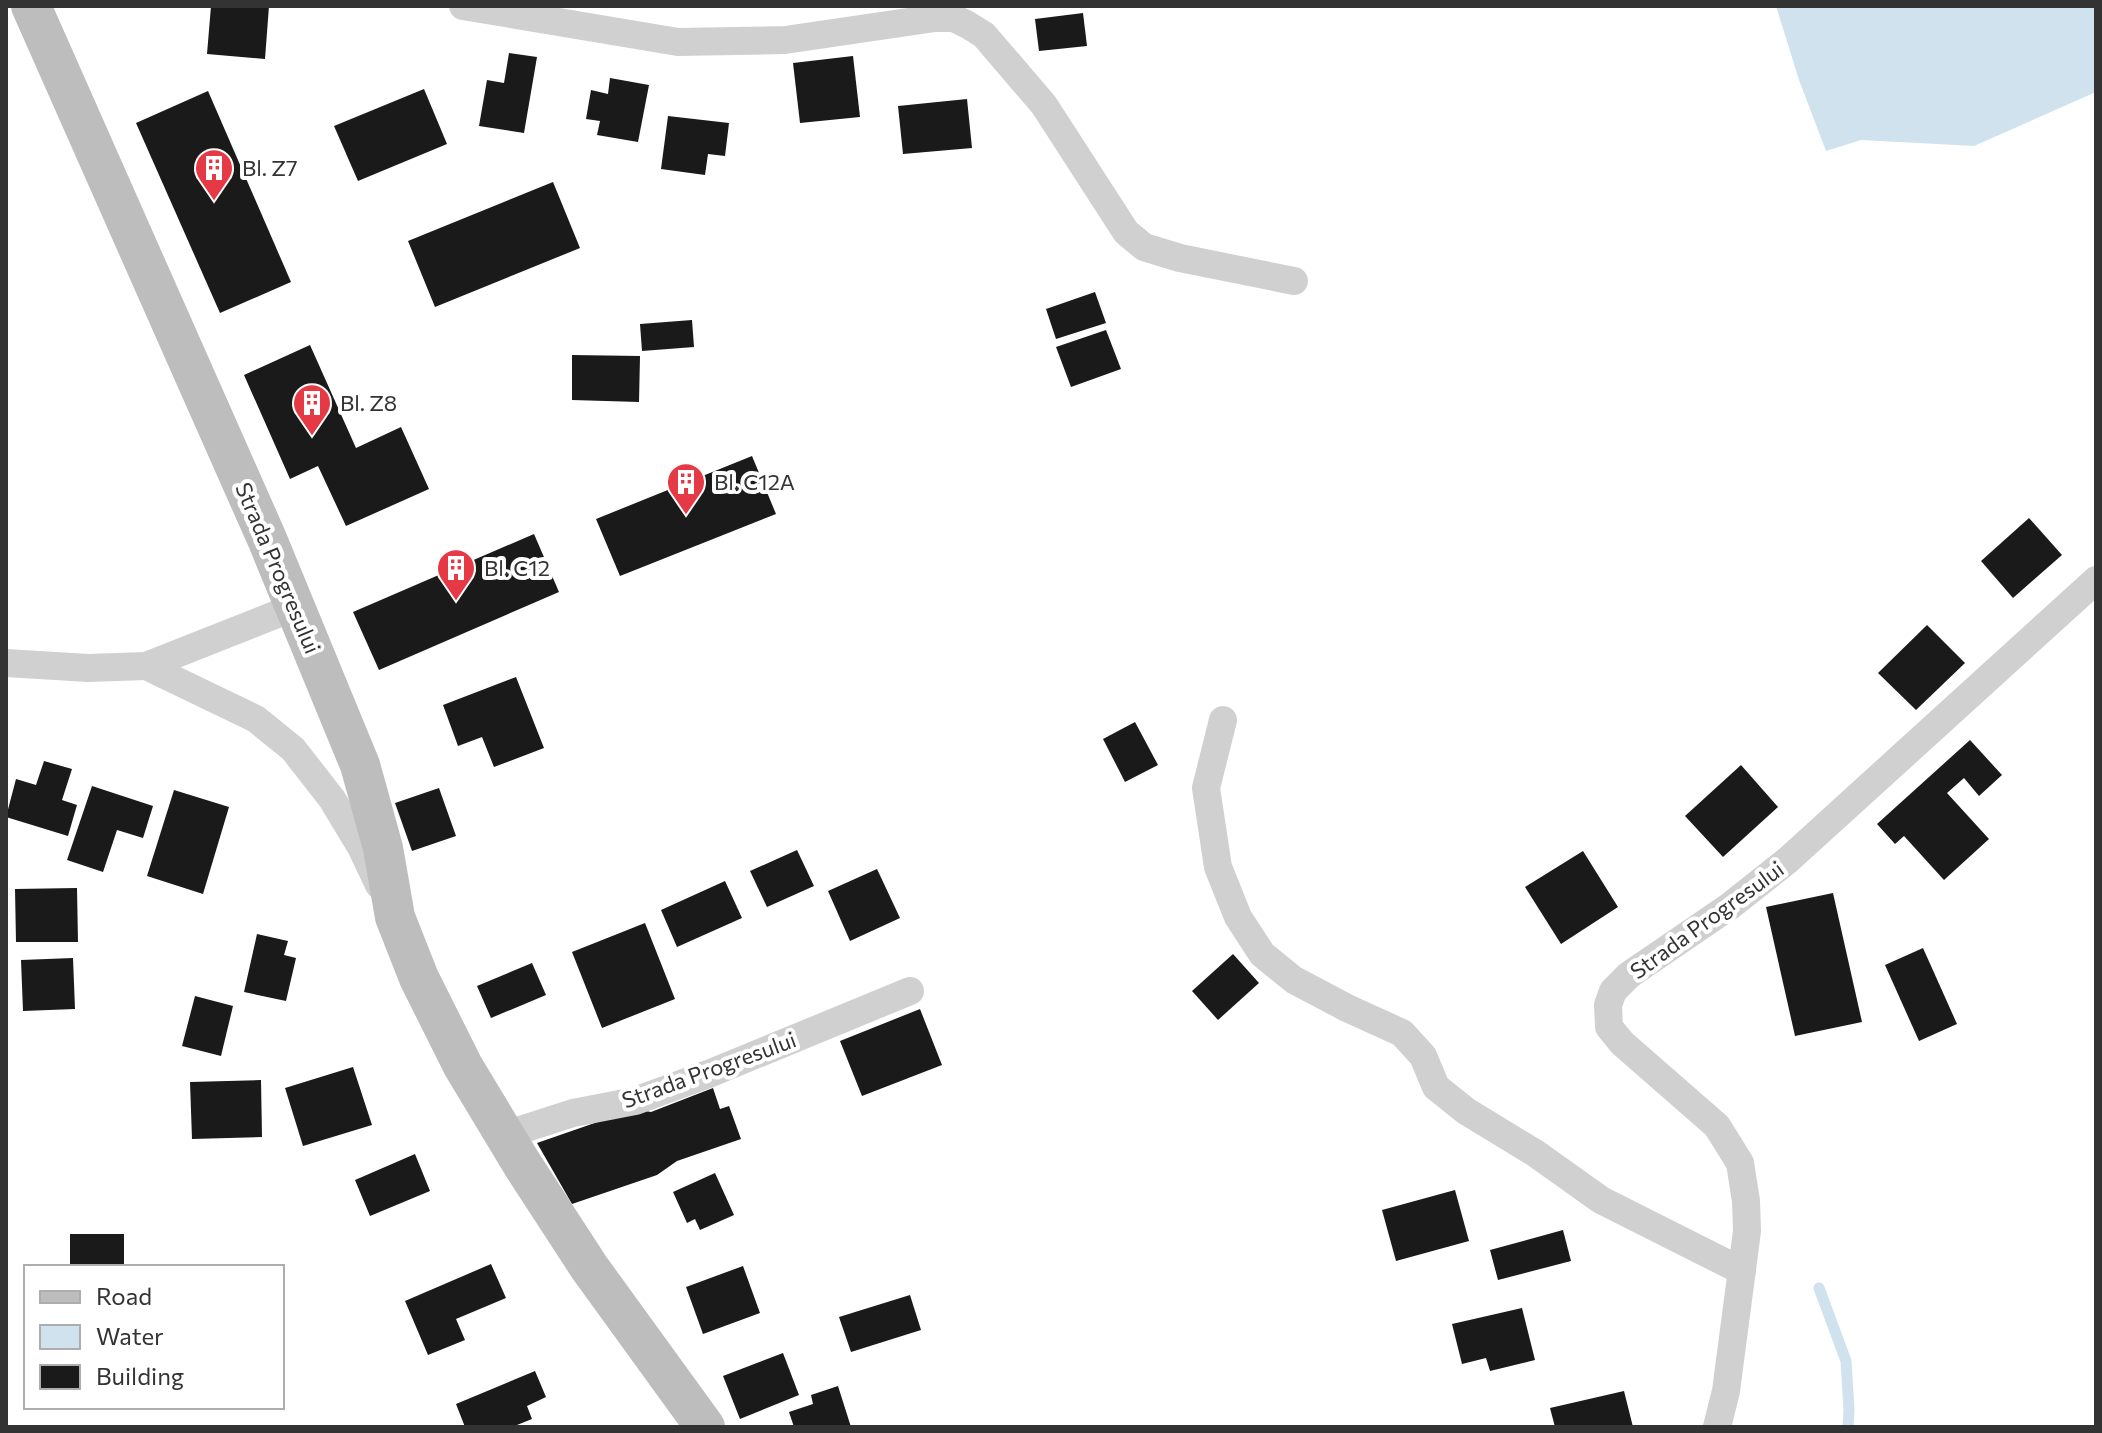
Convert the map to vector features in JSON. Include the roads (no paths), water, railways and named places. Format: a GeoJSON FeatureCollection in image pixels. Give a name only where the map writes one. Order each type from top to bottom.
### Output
{"type":"FeatureCollection","features":[{"type":"Feature","properties":{"kind":"street","name":"Strada Progresului"},"geometry":{"type":"LineString","coordinates":[[31,6],[295,607],[360,765],[383,848],[395,917],[419,978],[456,1053],[589,1267],[705,1427]]}},
{"type":"Feature","properties":{"kind":"street"},"geometry":{"type":"LineString","coordinates":[[463,6],[678,42],[785,40],[935,18],[954,18],[984,35],[1044,105],[1126,232],[1144,247],[1180,258],[1294,281]]}},
{"type":"Feature","properties":{"kind":"street","name":"Strada Progresului"},"geometry":{"type":"LineString","coordinates":[[1717,1427],[1726,1391],[1747,1231],[1740,1163],[1717,1126],[1622,1043],[1609,1027],[1608,1005],[1613,991],[1629,975],[1730,906],[1788,860],[2096,580]]}},
{"type":"Feature","properties":{"kind":"street"},"geometry":{"type":"LineString","coordinates":[[6,663],[88,668],[146,666],[295,607]]}},
{"type":"Feature","properties":{"kind":"street"},"geometry":{"type":"LineString","coordinates":[[146,666],[256,719],[293,749],[332,799],[361,847],[395,917]]}},
{"type":"Feature","properties":{"kind":"street"},"geometry":{"type":"LineString","coordinates":[[1223,720],[1206,788],[1218,867],[1238,917],[1262,954],[1294,980],[1402,1033],[1423,1056],[1436,1087],[1466,1111],[1535,1153],[1601,1200],[1742,1271]]}},
{"type":"Feature","properties":{"kind":"street","name":"Strada Progresului"},"geometry":{"type":"LineString","coordinates":[[505,1135],[573,1113],[635,1101],[910,991]]}},
{"type":"Feature","properties":{"kind":"water"},"geometry":{"type":"Polygon","coordinates":[[[1776,6],[2096,6],[2096,92],[1974,146],[1861,140],[1826,151],[1776,6]]]}},
{"type":"Feature","properties":{"kind":"waterway"},"geometry":{"type":"LineString","coordinates":[[1819,1288],[1846,1361],[1848,1427]]}},
{"type":"Feature","properties":{"kind":"place","name":"Bl. Z7"},"geometry":{"type":"Point","coordinates":[214,202]}},
{"type":"Feature","properties":{"kind":"place","name":"Bl. Z8"},"geometry":{"type":"Point","coordinates":[312,437]}},
{"type":"Feature","properties":{"kind":"place","name":"Bl. C12A"},"geometry":{"type":"Point","coordinates":[686,516]}},
{"type":"Feature","properties":{"kind":"place","name":"Bl. C12"},"geometry":{"type":"Point","coordinates":[456,602]}}]}
